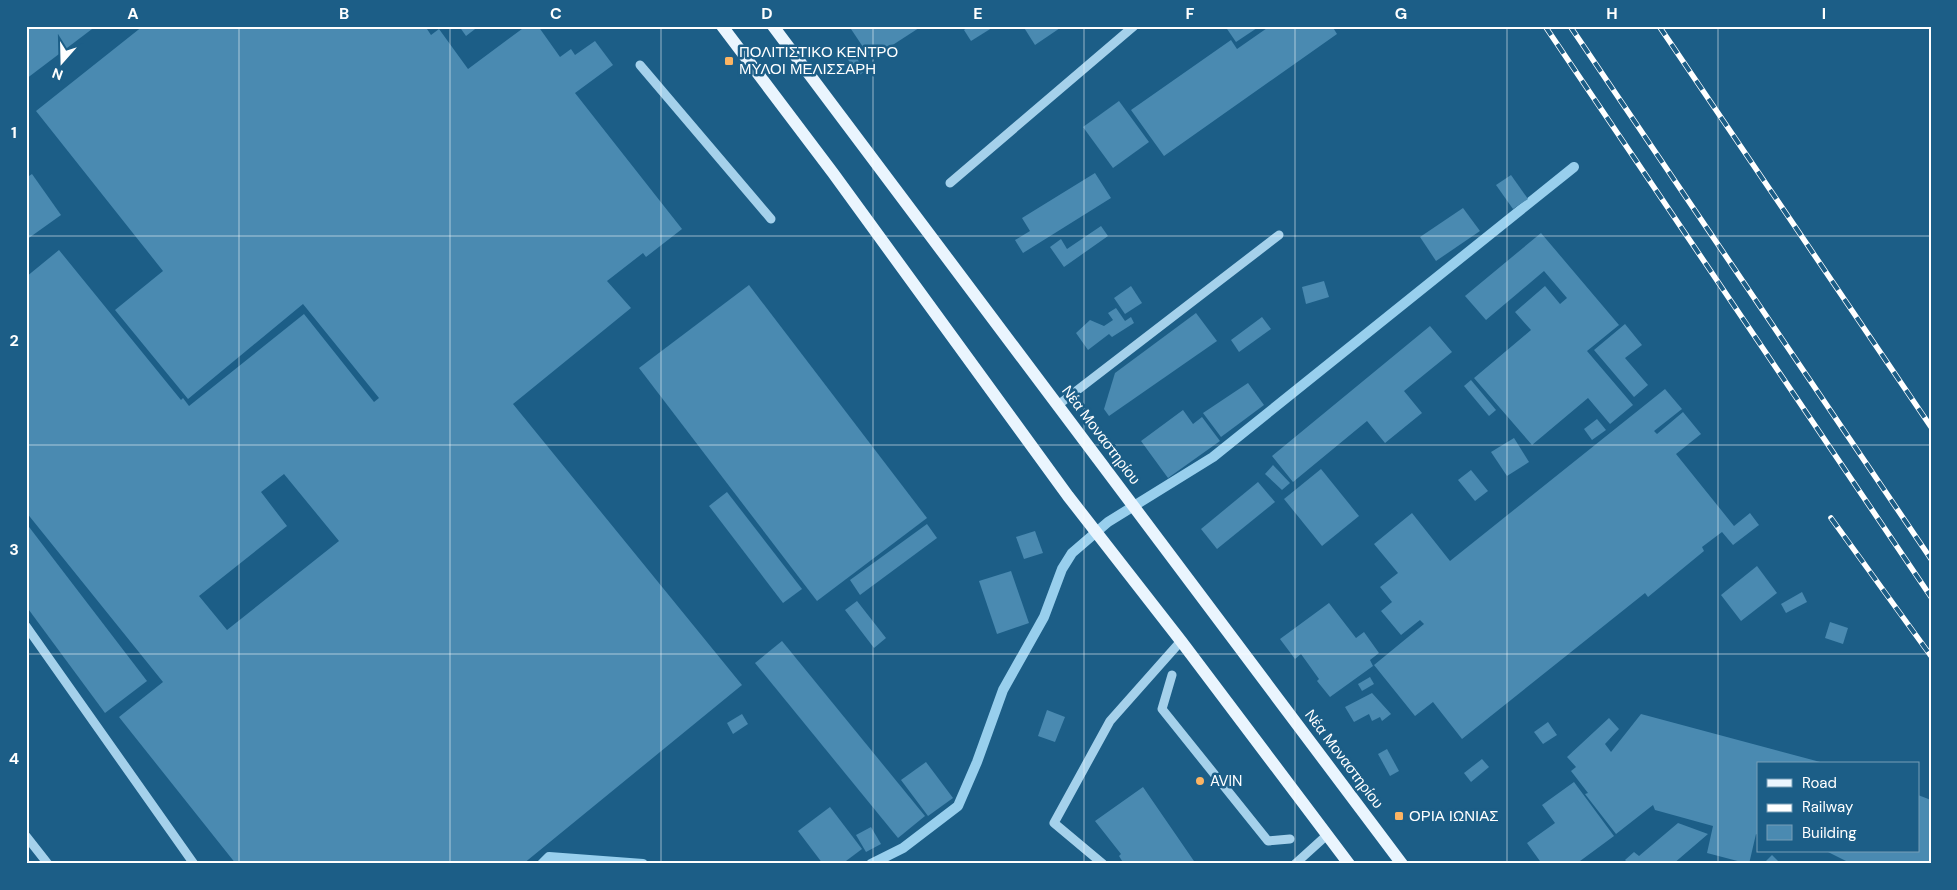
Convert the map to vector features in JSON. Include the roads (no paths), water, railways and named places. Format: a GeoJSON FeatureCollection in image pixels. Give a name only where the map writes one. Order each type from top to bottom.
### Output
{"type":"FeatureCollection","features":[{"type":"Feature","properties":{"kind":"main road"},"geometry":{"type":"LineString","coordinates":[[722,26],[833,173],[1068,496],[1181,641],[1349,864]]}},
{"type":"Feature","properties":{"kind":"main road","name":"Νέα Μοναστηρίου"},"geometry":{"type":"LineString","coordinates":[[773,26],[1402,864]]}},
{"type":"Feature","properties":{"kind":"lane"},"geometry":{"type":"LineString","coordinates":[[950,183],[1134,26]]}},
{"type":"Feature","properties":{"kind":"lane"},"geometry":{"type":"LineString","coordinates":[[640,65],[770,219]]}},
{"type":"Feature","properties":{"kind":"lane"},"geometry":{"type":"LineString","coordinates":[[1058,405],[1279,235]]}},
{"type":"Feature","properties":{"kind":"lane"},"geometry":{"type":"LineString","coordinates":[[26,626],[194,864]]}},
{"type":"Feature","properties":{"kind":"lane"},"geometry":{"type":"LineString","coordinates":[[1102,864],[1054,823],[1110,721],[1181,641]]}},
{"type":"Feature","properties":{"kind":"lane"},"geometry":{"type":"LineString","coordinates":[[1172,675],[1162,709],[1268,841],[1290,839]]}},
{"type":"Feature","properties":{"kind":"lane"},"geometry":{"type":"LineString","coordinates":[[1295,864],[1327,835]]}},
{"type":"Feature","properties":{"kind":"lane"},"geometry":{"type":"LineString","coordinates":[[26,836],[48,864]]}},
{"type":"Feature","properties":{"kind":"waterway"},"geometry":{"type":"LineString","coordinates":[[871,864],[903,848],[958,806],[977,762],[1003,690],[1044,617],[1062,569],[1072,553],[1108,522],[1213,457],[1574,167]]}},
{"type":"Feature","properties":{"kind":"waterway"},"geometry":{"type":"LineString","coordinates":[[542,864],[549,857],[643,864]]}},
{"type":"Feature","properties":{"kind":"railway"},"geometry":{"type":"LineString","coordinates":[[1545,26],[1931,597]]}},
{"type":"Feature","properties":{"kind":"railway"},"geometry":{"type":"LineString","coordinates":[[1570,26],[1931,559]]}},
{"type":"Feature","properties":{"kind":"railway"},"geometry":{"type":"LineString","coordinates":[[1659,26],[1931,427]]}},
{"type":"Feature","properties":{"kind":"railway"},"geometry":{"type":"LineString","coordinates":[[1831,518],[1931,656]]}},
{"type":"Feature","properties":{"kind":"place","name":"ΠΟΛΙΤΙΣΤΙΚΟ ΚΕΝΤΡΟ ΜΥΛΟΙ ΜΕΛΙΣΣΑΡΗ"},"geometry":{"type":"Point","coordinates":[729,61]}},
{"type":"Feature","properties":{"kind":"place","name":"AVIN"},"geometry":{"type":"Point","coordinates":[1200,781]}},
{"type":"Feature","properties":{"kind":"place","name":"ΟΡΙΑ ΙΩΝΙΑΣ"},"geometry":{"type":"Point","coordinates":[1399,816]}}]}
